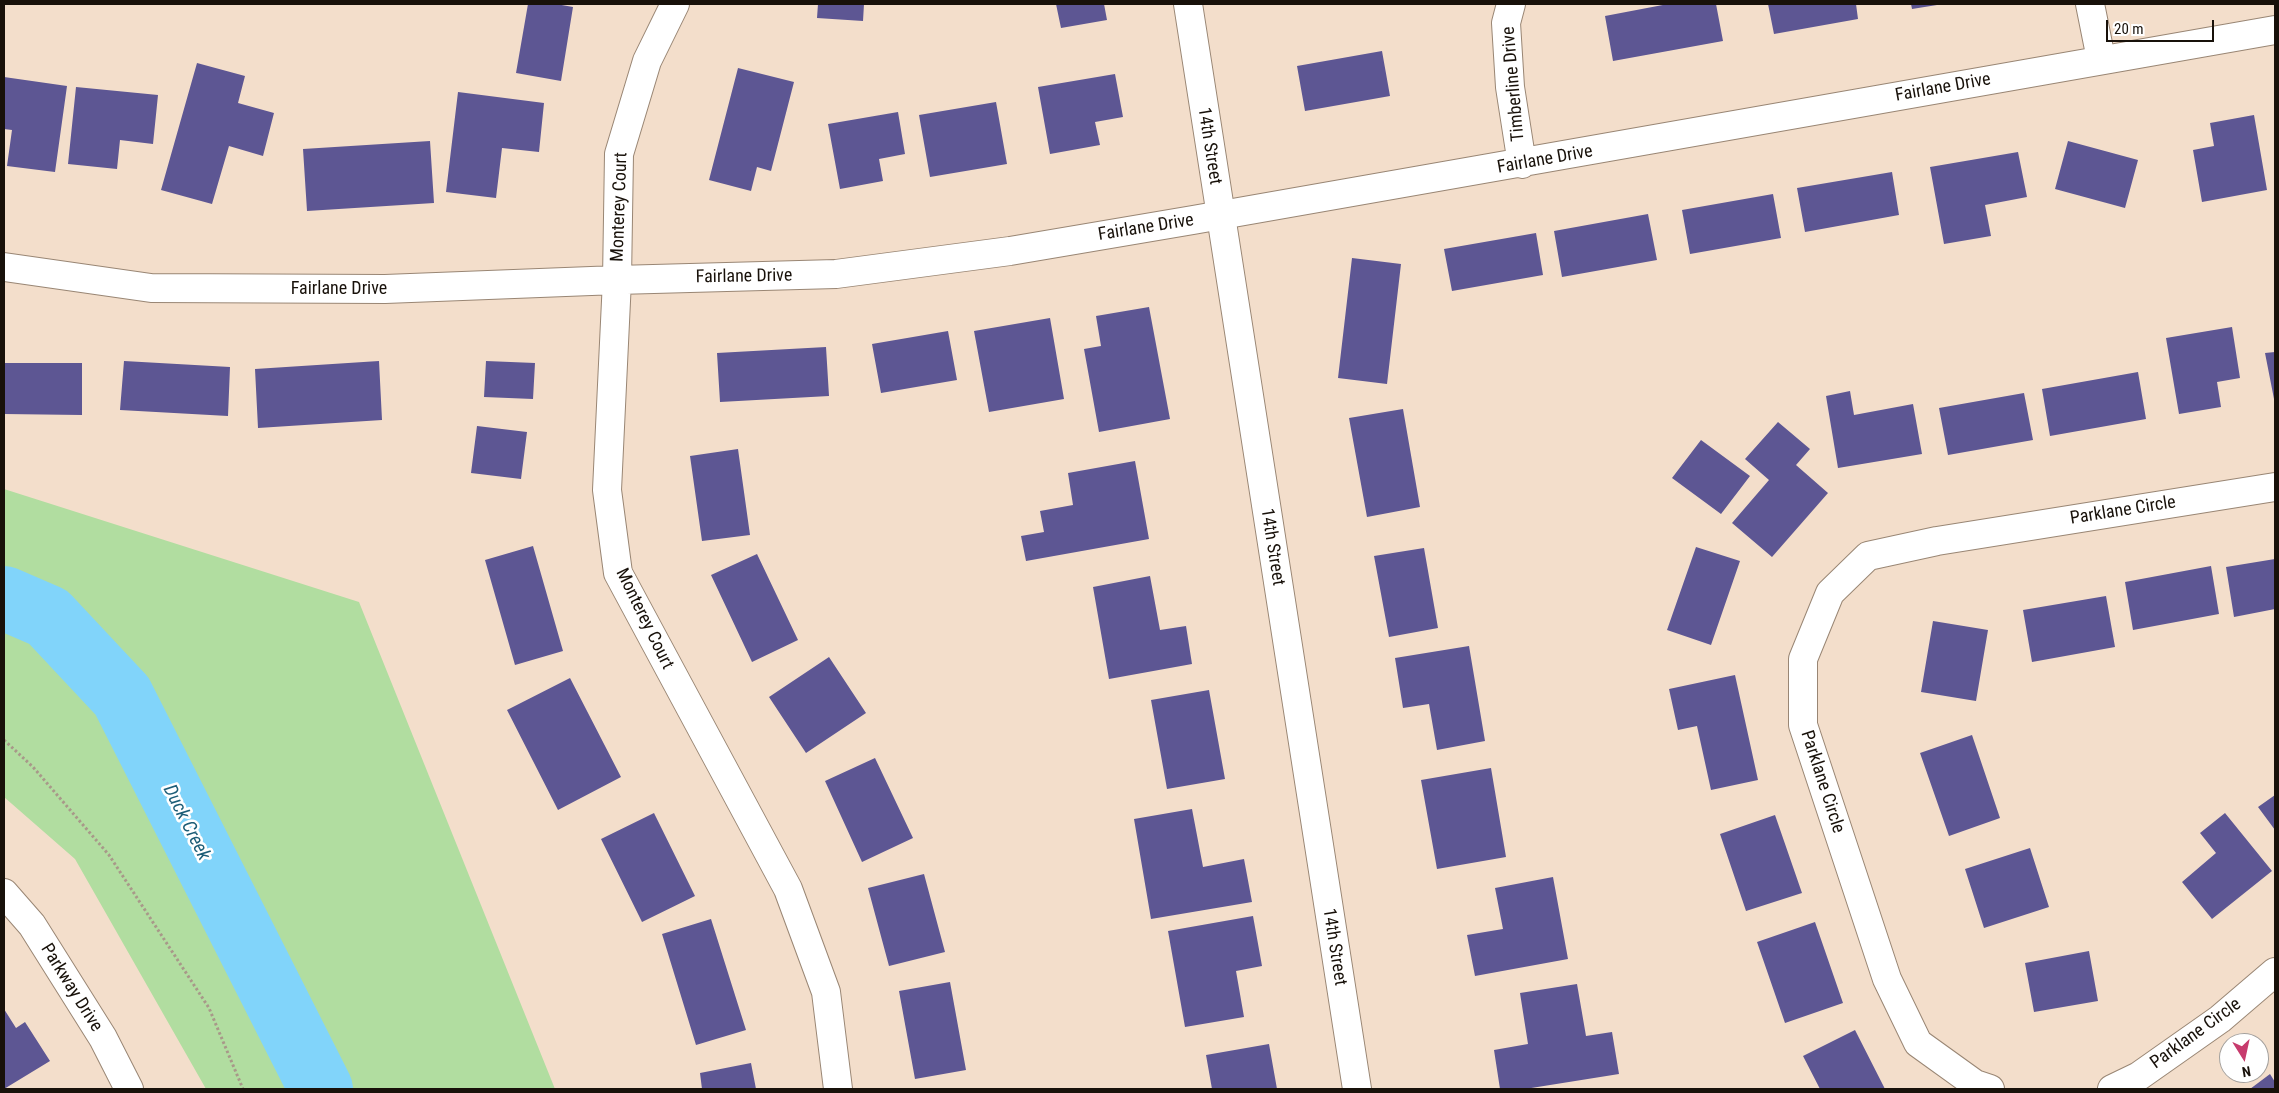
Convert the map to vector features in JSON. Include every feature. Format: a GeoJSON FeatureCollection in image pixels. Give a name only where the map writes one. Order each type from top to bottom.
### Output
{"type":"FeatureCollection","features":[{"type":"Feature","properties":{"kind":"street","name":"Monterey Court"},"geometry":{"type":"LineString","coordinates":[[675,4],[647,61],[619,154],[617,280],[607,490],[618,573],[788,888],[826,992],[838,1089]]}},
{"type":"Feature","properties":{"kind":"street","name":"14th Street"},"geometry":{"type":"LineString","coordinates":[[1188,4],[1357,1089]]}},
{"type":"Feature","properties":{"kind":"street","name":"Timberline Drive"},"geometry":{"type":"LineString","coordinates":[[1511,4],[1506,23],[1510,87],[1522,164]]}},
{"type":"Feature","properties":{"kind":"street"},"geometry":{"type":"LineString","coordinates":[[2090,4],[2101,59]]}},
{"type":"Feature","properties":{"kind":"street","name":"Fairlane Drive"},"geometry":{"type":"LineString","coordinates":[[4,267],[151,288],[385,289],[836,274],[1010,251],[1220,216],[1522,164],[2101,59],[2275,30]]}},
{"type":"Feature","properties":{"kind":"street","name":"Parklane Circle"},"geometry":{"type":"LineString","coordinates":[[1990,1089],[1975,1084],[1918,1042],[1887,979],[1803,725],[1804,659],[1830,593],[1868,556],[1936,541],[2275,487]]}},
{"type":"Feature","properties":{"kind":"street","name":"Parkway Drive"},"geometry":{"type":"LineString","coordinates":[[4,893],[32,925],[103,1038],[129,1089]]}},
{"type":"Feature","properties":{"kind":"street","name":"Parklane Circle"},"geometry":{"type":"LineString","coordinates":[[2112,1089],[2139,1076],[2220,1019],[2275,972]]}},
{"type":"Feature","properties":{"kind":"path"},"geometry":{"type":"LineString","coordinates":[[4,740],[33,768],[109,856],[209,1008],[243,1089]]}},
{"type":"Feature","properties":{"kind":"green space"},"geometry":{"type":"Polygon","coordinates":[[[4,489],[359,602],[555,1089],[206,1089],[75,859],[4,797],[4,489]]]}},
{"type":"Feature","properties":{"kind":"building"},"geometry":{"type":"Polygon","coordinates":[[[528,4],[556,4],[573,7],[561,81],[516,73],[528,4]]]}},
{"type":"Feature","properties":{"kind":"building"},"geometry":{"type":"Polygon","coordinates":[[[818,4],[864,4],[863,21],[817,18],[818,4]]]}},
{"type":"Feature","properties":{"kind":"building"},"geometry":{"type":"Polygon","coordinates":[[[1056,4],[1104,4],[1107,20],[1061,28],[1056,4]]]}},
{"type":"Feature","properties":{"kind":"building"},"geometry":{"type":"Polygon","coordinates":[[[1668,4],[1716,4],[1723,41],[1613,61],[1605,16],[1668,4]]]}},
{"type":"Feature","properties":{"kind":"building"},"geometry":{"type":"Polygon","coordinates":[[[1768,4],[1856,4],[1858,19],[1774,34],[1768,4]]]}},
{"type":"Feature","properties":{"kind":"building"},"geometry":{"type":"Polygon","coordinates":[[[1911,4],[1937,4],[1937,5],[1912,9],[1911,4]]]}},
{"type":"Feature","properties":{"kind":"building"},"geometry":{"type":"Polygon","coordinates":[[[1382,51],[1390,96],[1305,111],[1297,66],[1382,51]]]}},
{"type":"Feature","properties":{"kind":"building"},"geometry":{"type":"Polygon","coordinates":[[[197,63],[245,76],[238,103],[274,113],[263,156],[229,146],[212,204],[161,190],[197,63]]]}},
{"type":"Feature","properties":{"kind":"building"},"geometry":{"type":"Polygon","coordinates":[[[738,68],[794,82],[771,171],[757,167],[751,191],[709,180],[738,68]]]}},
{"type":"Feature","properties":{"kind":"building"},"geometry":{"type":"Polygon","coordinates":[[[1115,74],[1123,117],[1095,122],[1100,145],[1050,154],[1038,87],[1115,74]]]}},
{"type":"Feature","properties":{"kind":"building"},"geometry":{"type":"Polygon","coordinates":[[[4,77],[67,86],[55,172],[7,166],[12,130],[4,129],[4,77]]]}},
{"type":"Feature","properties":{"kind":"building"},"geometry":{"type":"Polygon","coordinates":[[[76,87],[158,95],[153,144],[120,140],[117,169],[68,164],[76,87]]]}},
{"type":"Feature","properties":{"kind":"building"},"geometry":{"type":"Polygon","coordinates":[[[458,92],[544,103],[539,152],[502,148],[496,198],[446,192],[458,92]]]}},
{"type":"Feature","properties":{"kind":"building"},"geometry":{"type":"Polygon","coordinates":[[[996,102],[1007,164],[930,177],[919,115],[996,102]]]}},
{"type":"Feature","properties":{"kind":"building"},"geometry":{"type":"Polygon","coordinates":[[[898,112],[905,154],[879,159],[883,181],[840,189],[828,124],[898,112]]]}},
{"type":"Feature","properties":{"kind":"building"},"geometry":{"type":"Polygon","coordinates":[[[2254,115],[2267,190],[2202,202],[2193,150],[2214,146],[2210,123],[2254,115]]]}},
{"type":"Feature","properties":{"kind":"building"},"geometry":{"type":"Polygon","coordinates":[[[430,141],[434,203],[307,211],[303,149],[430,141]]]}},
{"type":"Feature","properties":{"kind":"building"},"geometry":{"type":"Polygon","coordinates":[[[2068,141],[2138,160],[2125,208],[2055,189],[2068,141]]]}},
{"type":"Feature","properties":{"kind":"building"},"geometry":{"type":"Polygon","coordinates":[[[2018,152],[2027,197],[1985,205],[1991,236],[1944,244],[1930,167],[2018,152]]]}},
{"type":"Feature","properties":{"kind":"building"},"geometry":{"type":"Polygon","coordinates":[[[1892,172],[1899,215],[1805,232],[1797,188],[1892,172]]]}},
{"type":"Feature","properties":{"kind":"building"},"geometry":{"type":"Polygon","coordinates":[[[1773,194],[1781,238],[1690,254],[1682,210],[1773,194]]]}},
{"type":"Feature","properties":{"kind":"building"},"geometry":{"type":"Polygon","coordinates":[[[1648,214],[1657,260],[1562,277],[1554,231],[1648,214]]]}},
{"type":"Feature","properties":{"kind":"building"},"geometry":{"type":"Polygon","coordinates":[[[1536,233],[1543,275],[1452,291],[1444,249],[1536,233]]]}},
{"type":"Feature","properties":{"kind":"building"},"geometry":{"type":"Polygon","coordinates":[[[1352,258],[1401,264],[1387,384],[1338,378],[1352,258]]]}},
{"type":"Feature","properties":{"kind":"building"},"geometry":{"type":"Polygon","coordinates":[[[1149,307],[1170,419],[1099,432],[1084,349],[1101,346],[1096,316],[1149,307]]]}},
{"type":"Feature","properties":{"kind":"building"},"geometry":{"type":"Polygon","coordinates":[[[1050,318],[1064,399],[989,412],[974,331],[1050,318]]]}},
{"type":"Feature","properties":{"kind":"building"},"geometry":{"type":"Polygon","coordinates":[[[2232,327],[2240,378],[2217,382],[2221,407],[2179,414],[2166,338],[2232,327]]]}},
{"type":"Feature","properties":{"kind":"building"},"geometry":{"type":"Polygon","coordinates":[[[948,331],[957,380],[881,393],[872,344],[948,331]]]}},
{"type":"Feature","properties":{"kind":"building"},"geometry":{"type":"Polygon","coordinates":[[[826,347],[829,396],[720,402],[717,353],[826,347]]]}},
{"type":"Feature","properties":{"kind":"building"},"geometry":{"type":"Polygon","coordinates":[[[2275,352],[2275,399],[2274,399],[2265,353],[2275,352]]]}},
{"type":"Feature","properties":{"kind":"building"},"geometry":{"type":"Polygon","coordinates":[[[124,361],[230,367],[228,416],[120,410],[124,361]]]}},
{"type":"Feature","properties":{"kind":"building"},"geometry":{"type":"Polygon","coordinates":[[[379,361],[382,420],[258,428],[255,369],[379,361]]]}},
{"type":"Feature","properties":{"kind":"building"},"geometry":{"type":"Polygon","coordinates":[[[486,361],[535,363],[533,399],[484,397],[486,361]]]}},
{"type":"Feature","properties":{"kind":"building"},"geometry":{"type":"Polygon","coordinates":[[[4,363],[82,363],[82,415],[4,414],[4,363]]]}},
{"type":"Feature","properties":{"kind":"building"},"geometry":{"type":"Polygon","coordinates":[[[2138,372],[2146,419],[2050,436],[2042,389],[2138,372]]]}},
{"type":"Feature","properties":{"kind":"building"},"geometry":{"type":"Polygon","coordinates":[[[1850,391],[1854,415],[1913,404],[1922,454],[1838,468],[1826,396],[1850,391]]]}},
{"type":"Feature","properties":{"kind":"building"},"geometry":{"type":"Polygon","coordinates":[[[2024,393],[2033,440],[1948,455],[1939,408],[2024,393]]]}},
{"type":"Feature","properties":{"kind":"building"},"geometry":{"type":"Polygon","coordinates":[[[1403,409],[1420,507],[1367,517],[1349,418],[1403,409]]]}},
{"type":"Feature","properties":{"kind":"building"},"geometry":{"type":"Polygon","coordinates":[[[1778,422],[1810,449],[1796,465],[1828,493],[1772,557],[1732,523],[1769,480],[1745,459],[1778,422]]]}},
{"type":"Feature","properties":{"kind":"building"},"geometry":{"type":"Polygon","coordinates":[[[477,426],[527,432],[521,479],[471,473],[477,426]]]}},
{"type":"Feature","properties":{"kind":"building"},"geometry":{"type":"Polygon","coordinates":[[[1701,440],[1750,476],[1721,514],[1672,478],[1701,440]]]}},
{"type":"Feature","properties":{"kind":"building"},"geometry":{"type":"Polygon","coordinates":[[[738,449],[750,535],[702,541],[690,456],[738,449]]]}},
{"type":"Feature","properties":{"kind":"building"},"geometry":{"type":"Polygon","coordinates":[[[1135,461],[1149,539],[1026,561],[1021,536],[1044,532],[1040,511],[1073,505],[1068,473],[1135,461]]]}},
{"type":"Feature","properties":{"kind":"building"},"geometry":{"type":"Polygon","coordinates":[[[533,546],[563,651],[515,665],[485,560],[533,546]]]}},
{"type":"Feature","properties":{"kind":"building"},"geometry":{"type":"Polygon","coordinates":[[[1696,547],[1740,561],[1711,645],[1667,630],[1696,547]]]}},
{"type":"Feature","properties":{"kind":"building"},"geometry":{"type":"Polygon","coordinates":[[[1424,548],[1438,628],[1389,637],[1374,556],[1424,548]]]}},
{"type":"Feature","properties":{"kind":"building"},"geometry":{"type":"Polygon","coordinates":[[[757,554],[798,640],[752,662],[711,575],[757,554]]]}},
{"type":"Feature","properties":{"kind":"building"},"geometry":{"type":"Polygon","coordinates":[[[2275,559],[2275,609],[2234,617],[2226,567],[2275,559]]]}},
{"type":"Feature","properties":{"kind":"building"},"geometry":{"type":"Polygon","coordinates":[[[2211,566],[2219,614],[2133,630],[2125,582],[2211,566]]]}},
{"type":"Feature","properties":{"kind":"building"},"geometry":{"type":"Polygon","coordinates":[[[1150,576],[1160,630],[1186,626],[1192,664],[1109,679],[1093,587],[1150,576]]]}},
{"type":"Feature","properties":{"kind":"building"},"geometry":{"type":"Polygon","coordinates":[[[2106,596],[2115,647],[2032,662],[2023,610],[2106,596]]]}},
{"type":"Feature","properties":{"kind":"building"},"geometry":{"type":"Polygon","coordinates":[[[1933,621],[1988,630],[1976,701],[1921,692],[1933,621]]]}},
{"type":"Feature","properties":{"kind":"building"},"geometry":{"type":"Polygon","coordinates":[[[1469,646],[1485,741],[1437,750],[1429,704],[1403,708],[1395,658],[1469,646]]]}},
{"type":"Feature","properties":{"kind":"building"},"geometry":{"type":"Polygon","coordinates":[[[829,657],[866,713],[806,753],[769,697],[829,657]]]}},
{"type":"Feature","properties":{"kind":"building"},"geometry":{"type":"Polygon","coordinates":[[[1735,675],[1758,780],[1711,790],[1697,726],[1678,730],[1669,689],[1735,675]]]}},
{"type":"Feature","properties":{"kind":"building"},"geometry":{"type":"Polygon","coordinates":[[[570,678],[621,777],[558,810],[507,710],[570,678]]]}},
{"type":"Feature","properties":{"kind":"building"},"geometry":{"type":"Polygon","coordinates":[[[1209,690],[1225,779],[1167,789],[1151,700],[1209,690]]]}},
{"type":"Feature","properties":{"kind":"building"},"geometry":{"type":"Polygon","coordinates":[[[1972,735],[2000,818],[1949,836],[1920,753],[1972,735]]]}},
{"type":"Feature","properties":{"kind":"building"},"geometry":{"type":"Polygon","coordinates":[[[875,758],[913,838],[862,862],[825,781],[875,758]]]}},
{"type":"Feature","properties":{"kind":"building"},"geometry":{"type":"Polygon","coordinates":[[[1491,768],[1506,857],[1437,869],[1421,780],[1491,768]]]}},
{"type":"Feature","properties":{"kind":"building"},"geometry":{"type":"Polygon","coordinates":[[[2275,795],[2275,830],[2258,807],[2275,795]]]}},
{"type":"Feature","properties":{"kind":"building"},"geometry":{"type":"Polygon","coordinates":[[[1192,809],[1203,867],[1244,859],[1252,902],[1151,919],[1134,819],[1192,809]]]}},
{"type":"Feature","properties":{"kind":"building"},"geometry":{"type":"Polygon","coordinates":[[[654,813],[695,896],[642,922],[601,839],[654,813]]]}},
{"type":"Feature","properties":{"kind":"building"},"geometry":{"type":"Polygon","coordinates":[[[2225,813],[2272,871],[2212,919],[2182,882],[2216,853],[2200,833],[2225,813]]]}},
{"type":"Feature","properties":{"kind":"building"},"geometry":{"type":"Polygon","coordinates":[[[1775,815],[1802,893],[1746,911],[1720,834],[1775,815]]]}},
{"type":"Feature","properties":{"kind":"building"},"geometry":{"type":"Polygon","coordinates":[[[2030,848],[2049,907],[1984,928],[1965,869],[2030,848]]]}},
{"type":"Feature","properties":{"kind":"building"},"geometry":{"type":"Polygon","coordinates":[[[924,874],[945,952],[889,966],[868,888],[924,874]]]}},
{"type":"Feature","properties":{"kind":"building"},"geometry":{"type":"Polygon","coordinates":[[[1553,877],[1568,959],[1475,976],[1467,935],[1503,929],[1495,888],[1553,877]]]}},
{"type":"Feature","properties":{"kind":"building"},"geometry":{"type":"Polygon","coordinates":[[[1253,916],[1262,966],[1236,971],[1244,1017],[1185,1027],[1168,931],[1253,916]]]}},
{"type":"Feature","properties":{"kind":"building"},"geometry":{"type":"Polygon","coordinates":[[[711,919],[746,1030],[696,1045],[662,934],[711,919]]]}},
{"type":"Feature","properties":{"kind":"building"},"geometry":{"type":"Polygon","coordinates":[[[1815,922],[1843,1003],[1785,1023],[1757,942],[1815,922]]]}},
{"type":"Feature","properties":{"kind":"building"},"geometry":{"type":"Polygon","coordinates":[[[2089,951],[2098,1001],[2034,1012],[2025,963],[2089,951]]]}},
{"type":"Feature","properties":{"kind":"building"},"geometry":{"type":"Polygon","coordinates":[[[950,982],[966,1070],[915,1079],[899,991],[950,982]]]}},
{"type":"Feature","properties":{"kind":"building"},"geometry":{"type":"Polygon","coordinates":[[[1577,984],[1586,1036],[1612,1032],[1619,1074],[1525,1089],[1500,1089],[1494,1050],[1528,1044],[1520,993],[1577,984]]]}},
{"type":"Feature","properties":{"kind":"building"},"geometry":{"type":"Polygon","coordinates":[[[4,1009],[16,1028],[25,1022],[50,1061],[4,1089],[4,1009]]]}},
{"type":"Feature","properties":{"kind":"building"},"geometry":{"type":"Polygon","coordinates":[[[1855,1030],[1885,1089],[1820,1089],[1803,1056],[1855,1030]]]}},
{"type":"Feature","properties":{"kind":"building"},"geometry":{"type":"Polygon","coordinates":[[[1269,1044],[1277,1089],[1212,1089],[1206,1055],[1269,1044]]]}},
{"type":"Feature","properties":{"kind":"building"},"geometry":{"type":"Polygon","coordinates":[[[751,1063],[756,1089],[702,1089],[700,1073],[751,1063]]]}},
{"type":"Feature","properties":{"kind":"building"},"geometry":{"type":"Polygon","coordinates":[[[2269,1075],[2275,1082],[2275,1089],[2250,1089],[2258,1083],[2269,1083],[2269,1075]]]}},
{"type":"Feature","properties":{"kind":"waterway","name":"Duck Creek"},"geometry":{"type":"LineString","coordinates":[[4,598],[48,617],[122,696],[321,1089]]}}]}
